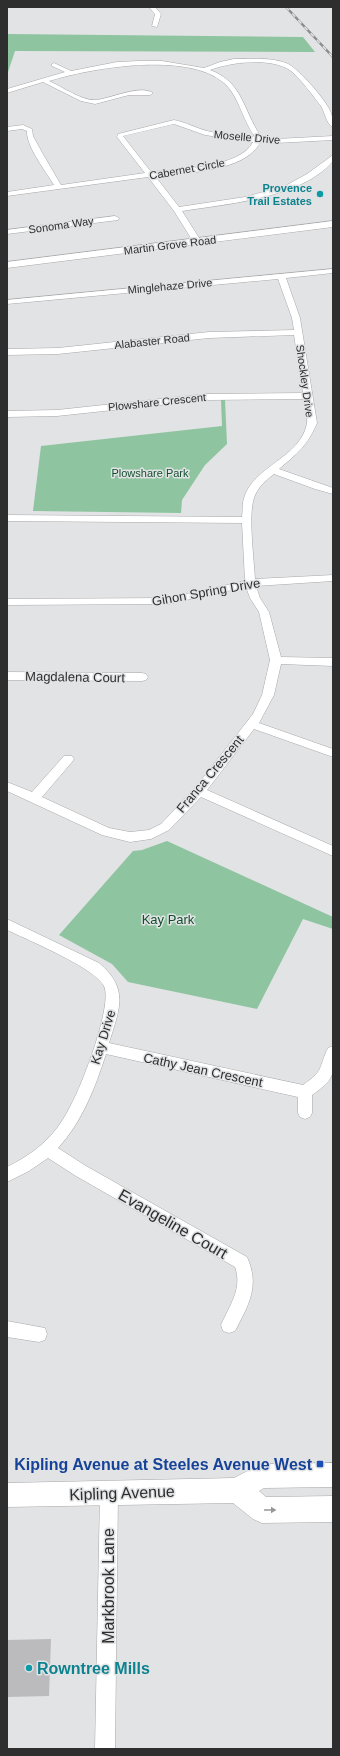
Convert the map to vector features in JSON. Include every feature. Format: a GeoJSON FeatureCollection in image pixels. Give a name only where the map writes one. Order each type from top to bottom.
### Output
{"type":"FeatureCollection","features":[{"type":"Feature","properties":{"kind":"main road","name":"Martin Grove Road"},"geometry":{"type":"LineString","coordinates":[[7,265],[333,224]]}},
{"type":"Feature","properties":{"kind":"main road","name":"Kipling Avenue"},"geometry":{"type":"LineString","coordinates":[[7,1495],[109,1494],[237,1490],[261,1476],[333,1475]]}},
{"type":"Feature","properties":{"kind":"main road"},"geometry":{"type":"LineString","coordinates":[[237,1490],[262,1510],[333,1509]]}},
{"type":"Feature","properties":{"kind":"street"},"geometry":{"type":"LineString","coordinates":[[152,7],[158,14],[154,26]]}},
{"type":"Feature","properties":{"kind":"street"},"geometry":{"type":"LineString","coordinates":[[205,70],[222,63],[234,61],[263,61],[284,64],[294,70],[324,107],[333,125]]}},
{"type":"Feature","properties":{"kind":"street"},"geometry":{"type":"LineString","coordinates":[[7,91],[69,72],[103,65],[133,62],[163,63],[205,70],[223,79],[231,86],[257,135],[258,140]]}},
{"type":"Feature","properties":{"kind":"street"},"geometry":{"type":"LineString","coordinates":[[54,65],[69,72]]}},
{"type":"Feature","properties":{"kind":"street"},"geometry":{"type":"LineString","coordinates":[[43,80],[83,100],[96,102],[129,93],[150,93]]}},
{"type":"Feature","properties":{"kind":"street","name":"Moselle Drive"},"geometry":{"type":"LineString","coordinates":[[151,175],[120,137],[120,135],[174,122],[216,135],[258,140],[282,141],[333,138]]}},
{"type":"Feature","properties":{"kind":"street"},"geometry":{"type":"LineString","coordinates":[[7,129],[23,127],[30,130],[30,136],[40,156],[59,187]]}},
{"type":"Feature","properties":{"kind":"street","name":"Cabernet Circle"},"geometry":{"type":"LineString","coordinates":[[7,194],[209,167],[240,158],[254,147],[258,140]]}},
{"type":"Feature","properties":{"kind":"street"},"geometry":{"type":"LineString","coordinates":[[177,210],[245,199],[288,188],[310,176],[328,164],[333,158]]}},
{"type":"Feature","properties":{"kind":"street"},"geometry":{"type":"LineString","coordinates":[[151,175],[177,210],[197,241]]}},
{"type":"Feature","properties":{"kind":"street","name":"Sonoma Way"},"geometry":{"type":"LineString","coordinates":[[7,232],[115,218]]}},
{"type":"Feature","properties":{"kind":"street","name":"Minglehaze Drive"},"geometry":{"type":"LineString","coordinates":[[7,302],[333,271]]}},
{"type":"Feature","properties":{"kind":"street","name":"Shockley Drive"},"geometry":{"type":"LineString","coordinates":[[250,583],[247,520],[249,498],[254,489],[297,449],[310,430],[311,414],[296,318],[281,276]]}},
{"type":"Feature","properties":{"kind":"street","name":"Alabaster Road"},"geometry":{"type":"LineString","coordinates":[[7,352],[58,351],[209,335],[298,332]]}},
{"type":"Feature","properties":{"kind":"street","name":"Plowshare Crescent"},"geometry":{"type":"LineString","coordinates":[[7,414],[57,413],[215,397],[308,396]]}},
{"type":"Feature","properties":{"kind":"street"},"geometry":{"type":"LineString","coordinates":[[273,470],[318,487],[333,490]]}},
{"type":"Feature","properties":{"kind":"street"},"geometry":{"type":"LineString","coordinates":[[7,518],[247,520]]}},
{"type":"Feature","properties":{"kind":"street","name":"Gihon Spring Drive"},"geometry":{"type":"LineString","coordinates":[[7,602],[168,601],[250,583],[333,578]]}},
{"type":"Feature","properties":{"kind":"street","name":"Franca Crescent"},"geometry":{"type":"LineString","coordinates":[[7,786],[106,832],[130,837],[151,834],[165,826],[199,791],[258,716],[268,695],[276,660],[264,612],[255,598],[250,583]]}},
{"type":"Feature","properties":{"kind":"street"},"geometry":{"type":"LineString","coordinates":[[276,660],[333,662]]}},
{"type":"Feature","properties":{"kind":"street","name":"Magdalena Court"},"geometry":{"type":"LineString","coordinates":[[7,676],[142,677]]}},
{"type":"Feature","properties":{"kind":"street"},"geometry":{"type":"LineString","coordinates":[[251,724],[333,753]]}},
{"type":"Feature","properties":{"kind":"street"},"geometry":{"type":"LineString","coordinates":[[34,798],[68,759]]}},
{"type":"Feature","properties":{"kind":"street"},"geometry":{"type":"LineString","coordinates":[[199,791],[333,851]]}},
{"type":"Feature","properties":{"kind":"street","name":"Kay Drive"},"geometry":{"type":"LineString","coordinates":[[7,1175],[27,1165],[48,1150],[74,1114],[84,1096],[101,1047],[113,1010],[114,997],[111,986],[103,975],[94,967],[9,929]]}},
{"type":"Feature","properties":{"kind":"street","name":"Cathy Jean Crescent"},"geometry":{"type":"LineString","coordinates":[[101,1047],[305,1092]]}},
{"type":"Feature","properties":{"kind":"street"},"geometry":{"type":"LineString","coordinates":[[305,1113],[305,1092],[321,1081],[327,1072],[333,1052]]}},
{"type":"Feature","properties":{"kind":"street","name":"Evangeline Court"},"geometry":{"type":"LineString","coordinates":[[48,1150],[81,1171],[241,1262],[246,1271],[247,1284],[240,1305],[229,1325]]}},
{"type":"Feature","properties":{"kind":"street"},"geometry":{"type":"LineString","coordinates":[[7,1329],[39,1334]]}},
{"type":"Feature","properties":{"kind":"street","name":"Markbrook Lane"},"geometry":{"type":"LineString","coordinates":[[105,1749],[109,1494]]}},
{"type":"Feature","properties":{"kind":"green space"},"geometry":{"type":"Polygon","coordinates":[[[7,34],[303,37],[315,52],[15,51],[7,75],[7,34]]]}},
{"type":"Feature","properties":{"kind":"green space","name":"Plowshare Park"},"geometry":{"type":"Polygon","coordinates":[[[221,400],[225,400],[227,444],[205,465],[182,500],[181,513],[33,511],[41,446],[222,426],[221,400]]]}},
{"type":"Feature","properties":{"kind":"green space","name":"Kay Park"},"geometry":{"type":"Polygon","coordinates":[[[167,841],[333,917],[333,929],[303,919],[257,1009],[128,982],[112,964],[59,935],[133,851],[142,850],[167,841]]]}},
{"type":"Feature","properties":{"kind":"building","name":"Rowntree Mills"},"geometry":{"type":"Polygon","coordinates":[[[51,1639],[49,1696],[7,1697],[7,1640],[51,1639]]]}},
{"type":"Feature","properties":{"kind":"railway"},"geometry":{"type":"LineString","coordinates":[[286,7],[333,57]]}},
{"type":"Feature","properties":{"kind":"place","name":"Provence Trail Estates"},"geometry":{"type":"Point","coordinates":[320,194]}},
{"type":"Feature","properties":{"kind":"place","name":"Kipling Avenue at Steeles Avenue West"},"geometry":{"type":"Point","coordinates":[320,1464]}},
{"type":"Feature","properties":{"kind":"place","name":"Rowntree Mills"},"geometry":{"type":"Point","coordinates":[29,1668]}}]}
